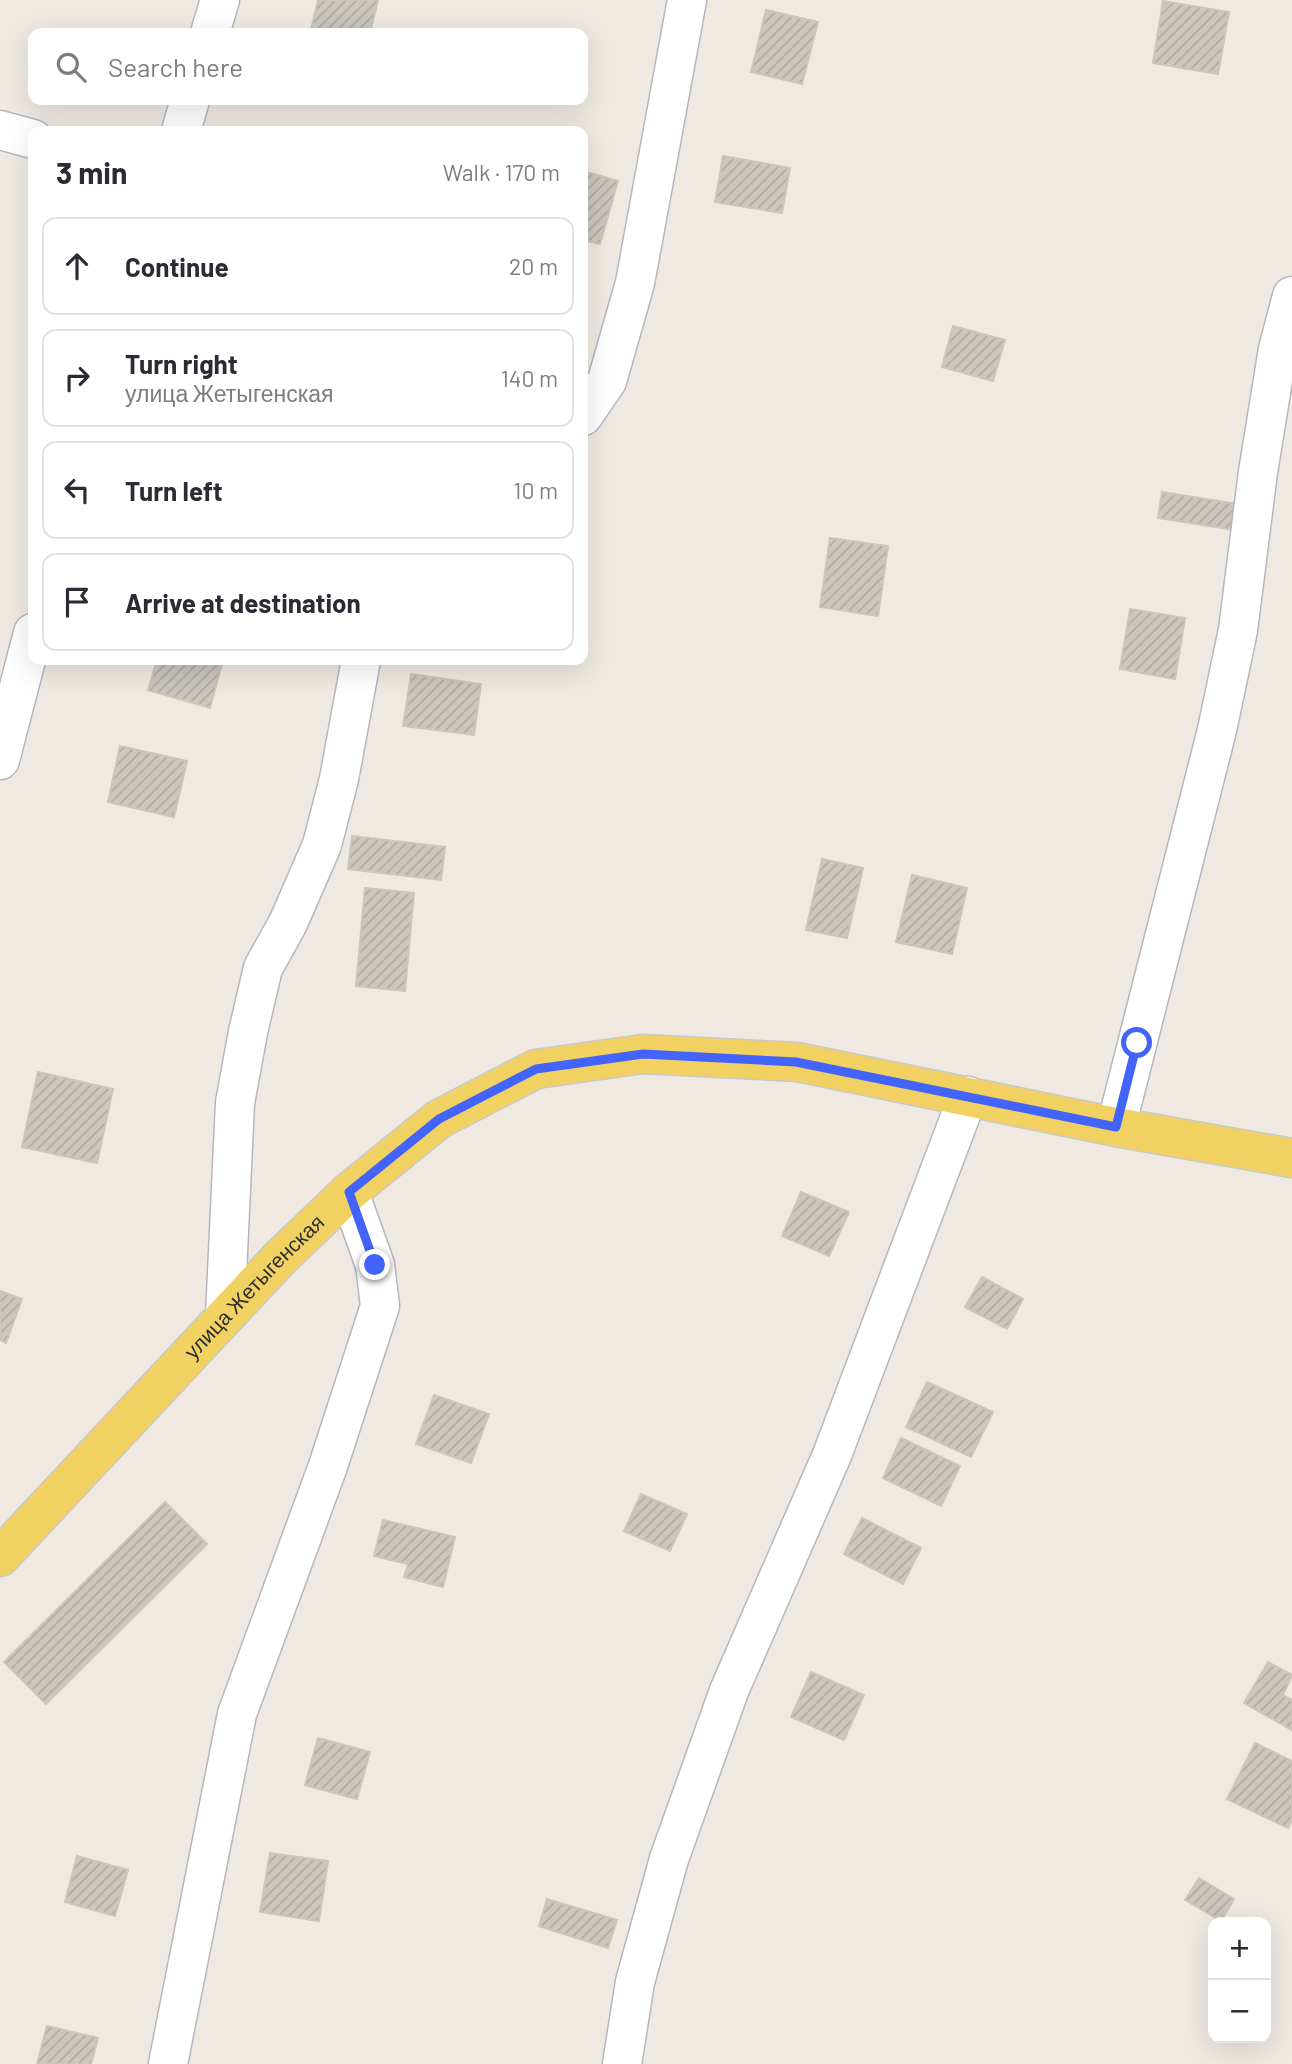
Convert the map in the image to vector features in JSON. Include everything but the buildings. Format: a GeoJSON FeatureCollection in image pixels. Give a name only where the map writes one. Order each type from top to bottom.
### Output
{"type":"FeatureCollection","features":[{"type":"Feature","properties":{"kind":"main road","name":"улица Жетыгенская"},"geometry":{"type":"LineString","coordinates":[[0,1557],[279,1258],[349,1192],[439,1119],[536,1069],[643,1054],[796,1062],[1116,1127],[1292,1158]]}},
{"type":"Feature","properties":{"kind":"street"},"geometry":{"type":"LineString","coordinates":[[212,28],[220,0]]}},
{"type":"Feature","properties":{"kind":"street"},"geometry":{"type":"LineString","coordinates":[[588,409],[607,381],[635,282],[687,0]]}},
{"type":"Feature","properties":{"kind":"street"},"geometry":{"type":"LineString","coordinates":[[182,126],[189,105]]}},
{"type":"Feature","properties":{"kind":"street"},"geometry":{"type":"LineString","coordinates":[[0,130],[28,138]]}},
{"type":"Feature","properties":{"kind":"street"},"geometry":{"type":"LineString","coordinates":[[1116,1127],[1238,630],[1258,472],[1276,363],[1292,296]]}},
{"type":"Feature","properties":{"kind":"street"},"geometry":{"type":"LineString","coordinates":[[0,760],[28,652]]}},
{"type":"Feature","properties":{"kind":"street"},"geometry":{"type":"LineString","coordinates":[[225,1316],[235,1103],[248,1032],[263,968],[288,923],[322,845],[339,779],[360,665]]}},
{"type":"Feature","properties":{"kind":"street"},"geometry":{"type":"LineString","coordinates":[[622,2064],[635,1982],[669,1859],[729,1691],[832,1455],[968,1096]]}},
{"type":"Feature","properties":{"kind":"street"},"geometry":{"type":"LineString","coordinates":[[168,2064],[237,1714],[328,1466],[380,1306],[375,1265],[349,1192]]}},
{"type":"Feature","properties":{"kind":"route"},"geometry":{"type":"LineString","coordinates":[[375,1265],[349,1192],[439,1119],[536,1069],[643,1054],[796,1062],[1116,1127],[1137,1043]]}}]}
